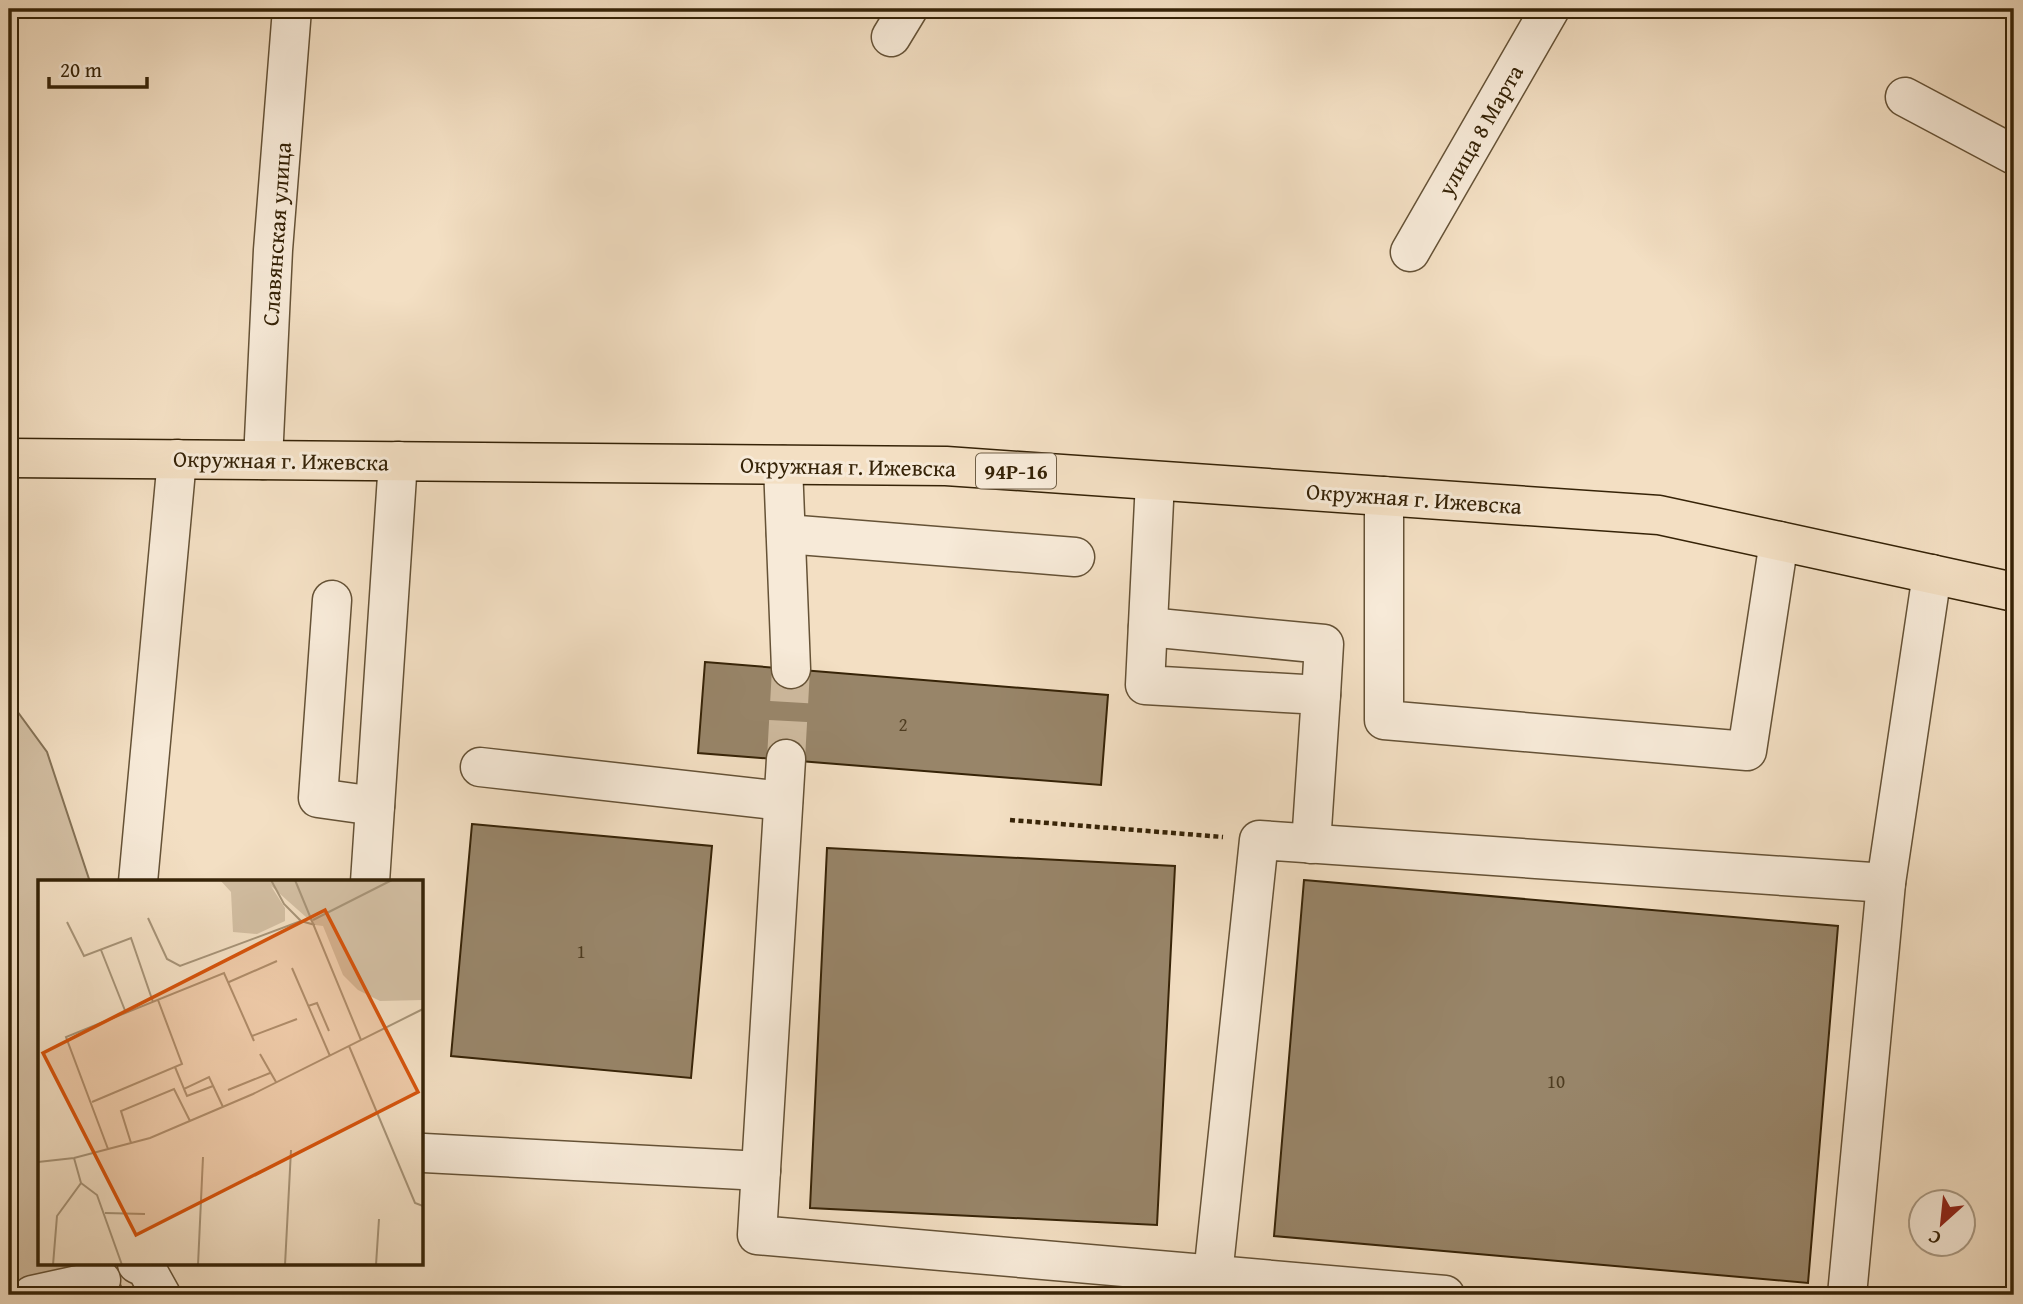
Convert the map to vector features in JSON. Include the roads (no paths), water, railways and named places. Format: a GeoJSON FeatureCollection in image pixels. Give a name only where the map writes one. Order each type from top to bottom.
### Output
{"type":"FeatureCollection","features":[{"type":"Feature","properties":{"kind":"main road","name":"Окружная г. Ижевска"},"geometry":{"type":"LineString","coordinates":[[9,458],[946,467],[1384,496],[1659,515],[2014,592]]}},
{"type":"Feature","properties":{"kind":"street","name":"Славянская улица"},"geometry":{"type":"LineString","coordinates":[[263,460],[273,250],[292,9]]}},
{"type":"Feature","properties":{"kind":"street","name":"улица 8 Марта"},"geometry":{"type":"LineString","coordinates":[[1410,251],[1550,9]]}},
{"type":"Feature","properties":{"kind":"street"},"geometry":{"type":"LineString","coordinates":[[1905,97],[2014,155]]}},
{"type":"Feature","properties":{"kind":"street"},"geometry":{"type":"LineString","coordinates":[[138,880],[177,459]]}},
{"type":"Feature","properties":{"kind":"street"},"geometry":{"type":"LineString","coordinates":[[370,880],[398,461]]}},
{"type":"Feature","properties":{"kind":"street"},"geometry":{"type":"LineString","coordinates":[[783,465],[791,669]]}},
{"type":"Feature","properties":{"kind":"street"},"geometry":{"type":"LineString","coordinates":[[1155,481],[1145,685],[1321,695]]}},
{"type":"Feature","properties":{"kind":"street"},"geometry":{"type":"LineString","coordinates":[[1384,496],[1384,720],[1747,751],[1779,541]]}},
{"type":"Feature","properties":{"kind":"street"},"geometry":{"type":"LineString","coordinates":[[786,534],[1075,557]]}},
{"type":"Feature","properties":{"kind":"street"},"geometry":{"type":"LineString","coordinates":[[1847,1295],[1886,883],[1932,574]]}},
{"type":"Feature","properties":{"kind":"street"},"geometry":{"type":"LineString","coordinates":[[332,600],[318,798],[375,806]]}},
{"type":"Feature","properties":{"kind":"street"},"geometry":{"type":"LineString","coordinates":[[1148,627],[1324,644],[1311,844]]}},
{"type":"Feature","properties":{"kind":"street"},"geometry":{"type":"LineString","coordinates":[[786,760],[757,1235],[1234,1283],[1437,1295]]}},
{"type":"Feature","properties":{"kind":"street"},"geometry":{"type":"LineString","coordinates":[[480,767],[783,801]]}},
{"type":"Feature","properties":{"kind":"street"},"geometry":{"type":"LineString","coordinates":[[1234,1283],[1259,841],[1886,883]]}},
{"type":"Feature","properties":{"kind":"street"},"geometry":{"type":"LineString","coordinates":[[424,1153],[761,1171]]}},
{"type":"Feature","properties":{"kind":"street"},"geometry":{"type":"LineString","coordinates":[[142,1266],[146,1268],[161,1295]]}},
{"type":"Feature","properties":{"kind":"street"},"geometry":{"type":"LineString","coordinates":[[9,1295],[30,1295],[101,1280]]}},
{"type":"Feature","properties":{"kind":"tunnel"},"geometry":{"type":"LineString","coordinates":[[786,759],[791,669]]}}]}
